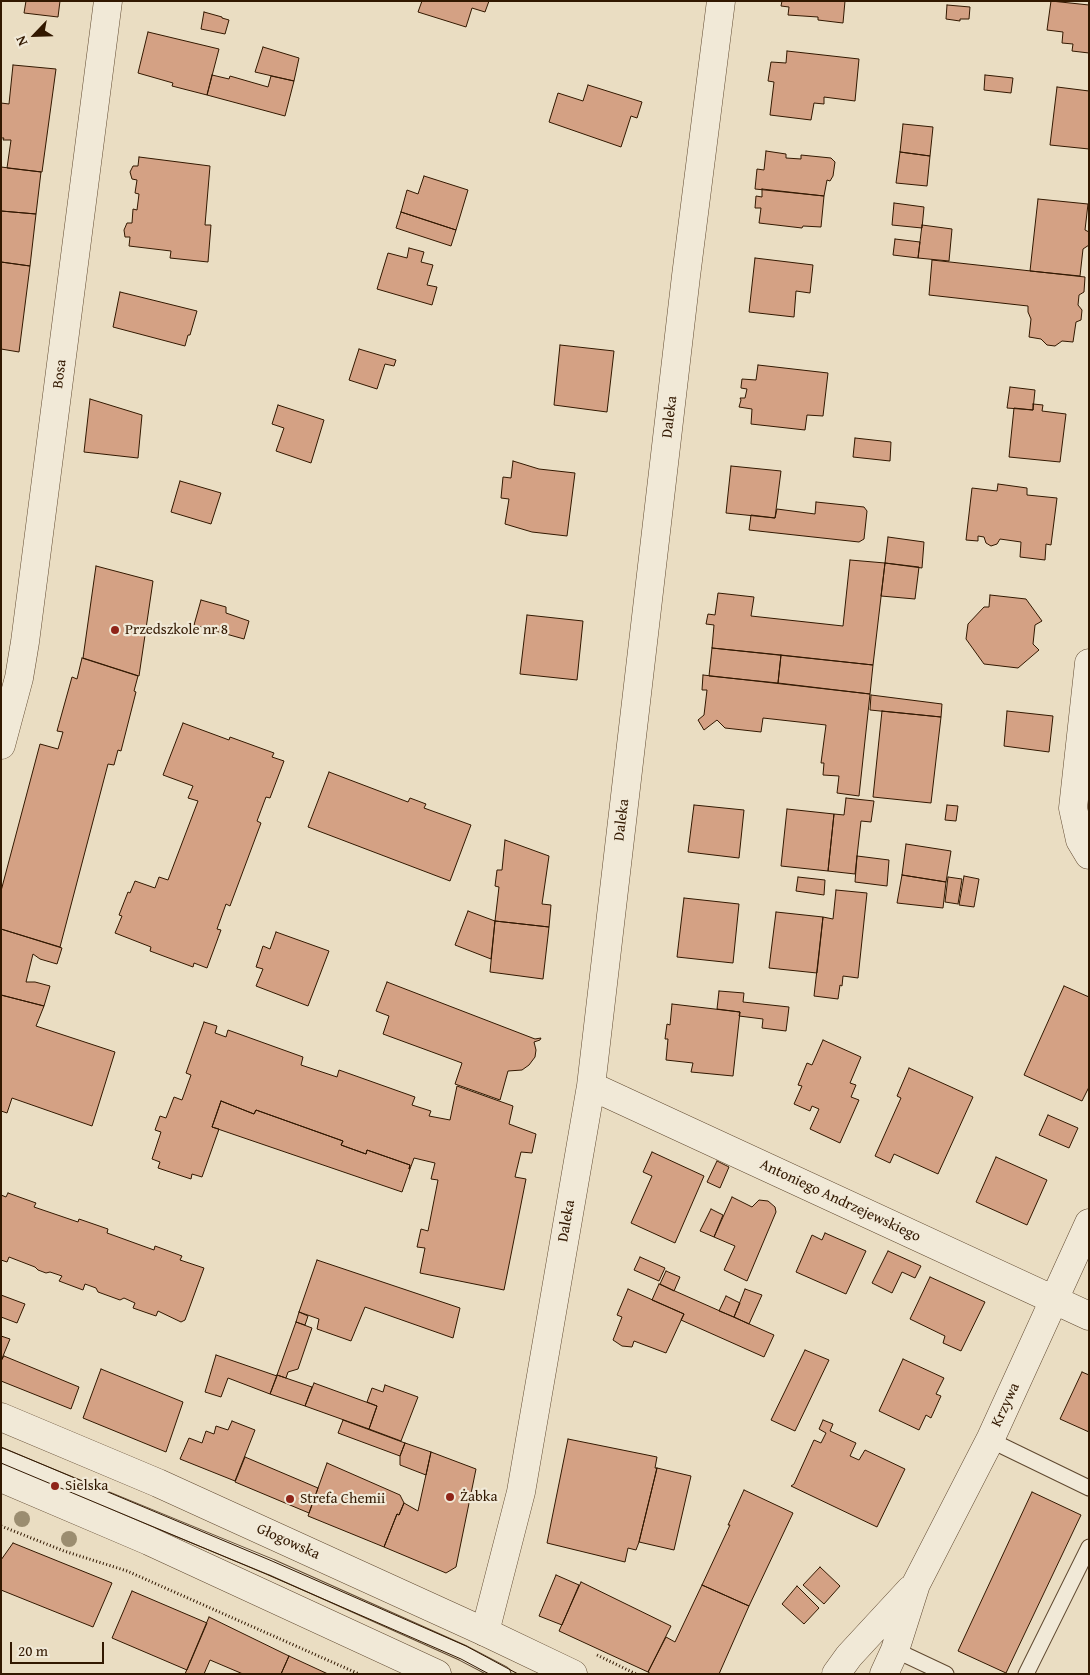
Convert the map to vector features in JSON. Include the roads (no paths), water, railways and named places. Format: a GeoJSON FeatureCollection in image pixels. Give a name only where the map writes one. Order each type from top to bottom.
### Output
{"type":"FeatureCollection","features":[{"type":"Feature","properties":{"kind":"street","name":"Bosa"},"geometry":{"type":"LineString","coordinates":[[1,745],[15,696],[25,642],[108,1]]}},
{"type":"Feature","properties":{"kind":"street","name":"Daleka"},"geometry":{"type":"LineString","coordinates":[[485,1632],[521,1492],[590,1086],[685,286],[721,1]]}},
{"type":"Feature","properties":{"kind":"street"},"geometry":{"type":"LineString","coordinates":[[1084,848],[1072,808],[1089,664]]}},
{"type":"Feature","properties":{"kind":"street","name":"Antoniego Andrzejewskiego"},"geometry":{"type":"LineString","coordinates":[[590,1086],[1089,1316]]}},
{"type":"Feature","properties":{"kind":"street","name":"Krzywa"},"geometry":{"type":"LineString","coordinates":[[890,1662],[916,1584],[990,1440],[1089,1223]]}},
{"type":"Feature","properties":{"kind":"street","name":"Głogowska"},"geometry":{"type":"LineString","coordinates":[[1,1417],[158,1483],[573,1674]]}},
{"type":"Feature","properties":{"kind":"street"},"geometry":{"type":"LineString","coordinates":[[1,1478],[150,1540],[437,1674]]}},
{"type":"Feature","properties":{"kind":"street","name":"Krzywa"},"geometry":{"type":"LineString","coordinates":[[836,1674],[849,1656],[916,1584]]}},
{"type":"Feature","properties":{"kind":"lane"},"geometry":{"type":"LineString","coordinates":[[990,1440],[1089,1488]]}},
{"type":"Feature","properties":{"kind":"lane"},"geometry":{"type":"LineString","coordinates":[[1,1456],[271,1567],[503,1674]]}},
{"type":"Feature","properties":{"kind":"lane"},"geometry":{"type":"LineString","coordinates":[[1026,1674],[1089,1547]]}},
{"type":"Feature","properties":{"kind":"lane"},"geometry":{"type":"LineString","coordinates":[[890,1662],[946,1674]]}},
{"type":"Feature","properties":{"kind":"tram line"},"geometry":{"type":"LineString","coordinates":[[1,1447],[272,1561],[466,1646],[518,1674]]}},
{"type":"Feature","properties":{"kind":"tram line"},"geometry":{"type":"LineString","coordinates":[[1,1463],[266,1574],[461,1659],[489,1674]]}},
{"type":"Feature","properties":{"kind":"place","name":"Przedszkole nr 8"},"geometry":{"type":"Point","coordinates":[115,630]}},
{"type":"Feature","properties":{"kind":"place","name":"Sielska"},"geometry":{"type":"Point","coordinates":[55,1486]}},
{"type":"Feature","properties":{"kind":"place","name":"Żabka"},"geometry":{"type":"Point","coordinates":[450,1497]}},
{"type":"Feature","properties":{"kind":"place","name":"Strefa Chemii"},"geometry":{"type":"Point","coordinates":[290,1499]}}]}
